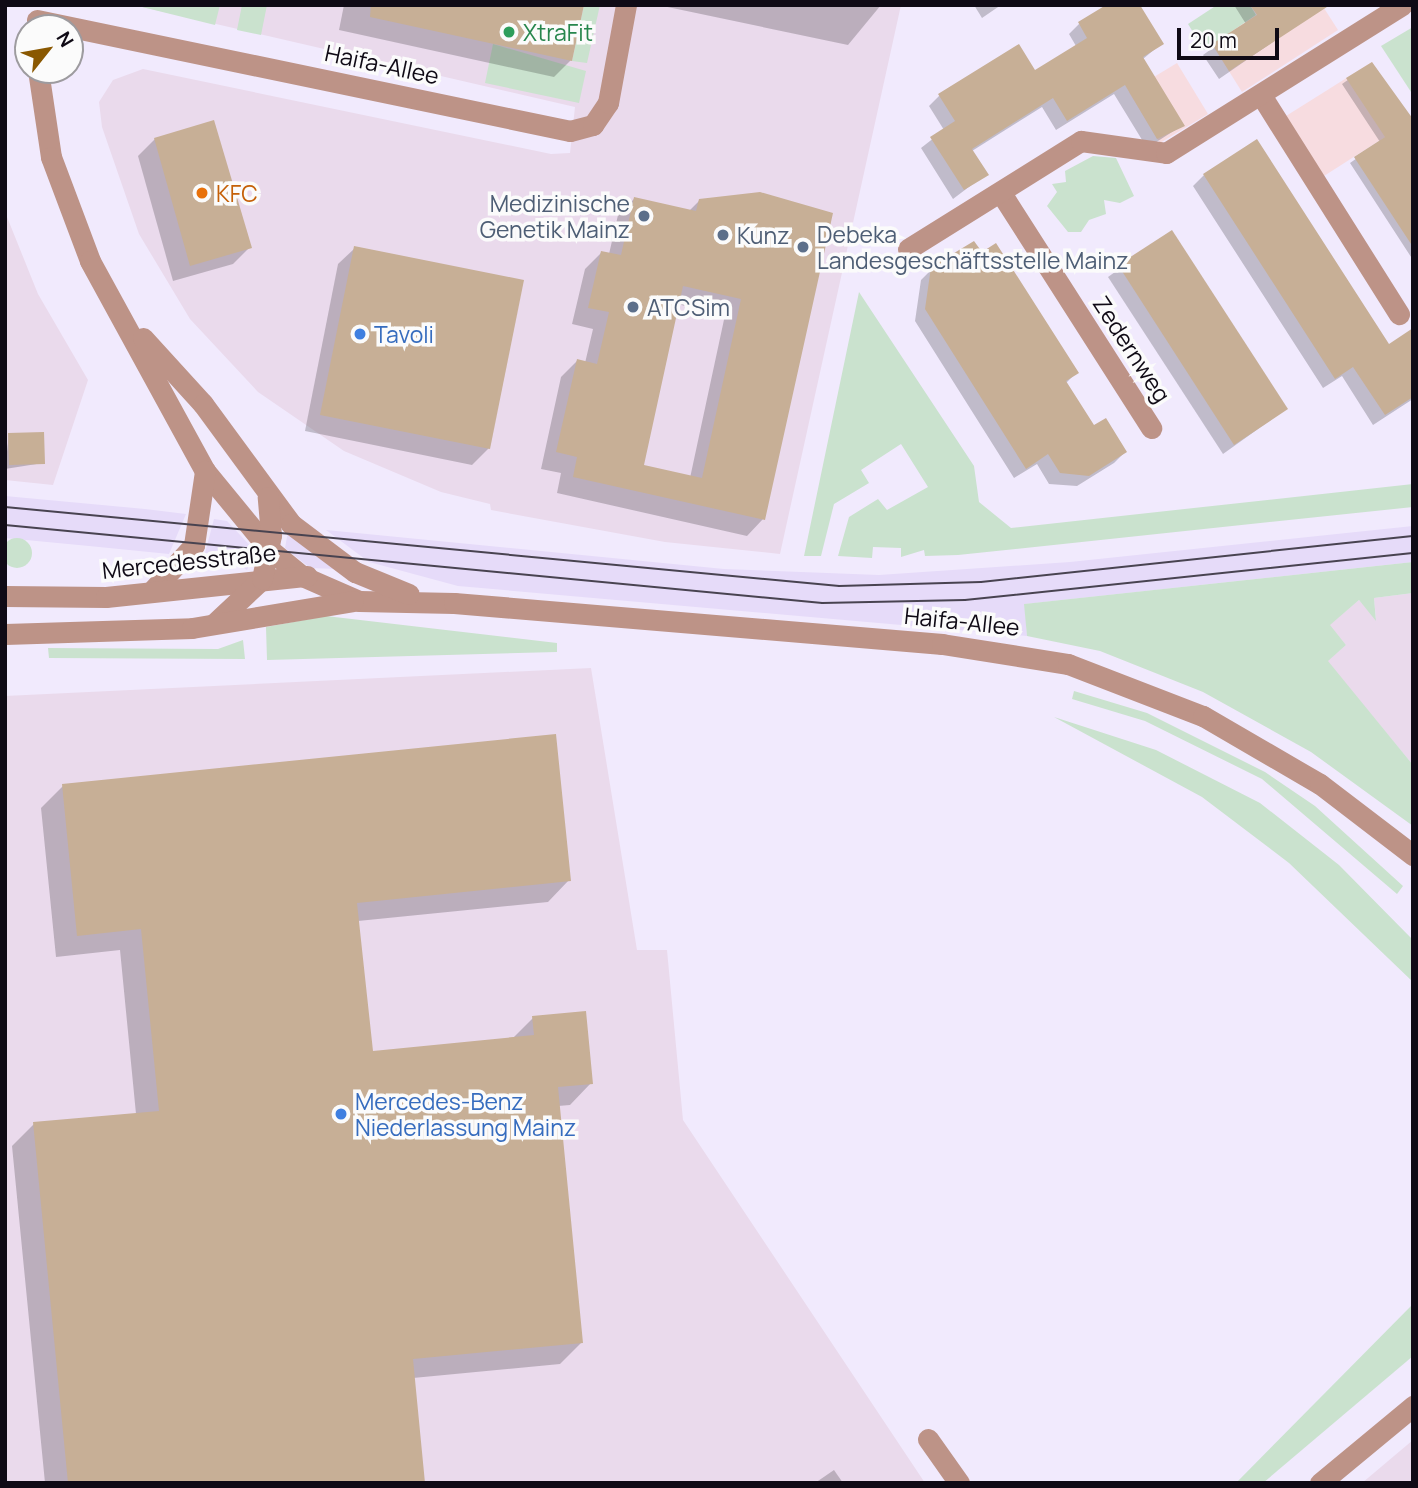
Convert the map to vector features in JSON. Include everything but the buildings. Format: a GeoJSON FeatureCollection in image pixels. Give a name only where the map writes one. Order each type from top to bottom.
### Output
{"type":"FeatureCollection","features":[{"type":"Feature","properties":{"kind":"street","name":"Haifa-Allee"},"geometry":{"type":"LineString","coordinates":[[84,28],[570,131],[593,125],[608,103],[626,5]]}},
{"type":"Feature","properties":{"kind":"street"},"geometry":{"type":"LineString","coordinates":[[908,249],[1081,141],[1166,153],[1402,5]]}},
{"type":"Feature","properties":{"kind":"street","name":"Haifa-Allee"},"geometry":{"type":"LineString","coordinates":[[41,84],[63,194],[116,307],[205,471],[270,550],[302,576],[359,601],[454,603],[942,644],[1068,664],[1203,716],[1320,783],[1413,855]]}},
{"type":"Feature","properties":{"kind":"street"},"geometry":{"type":"LineString","coordinates":[[1261,95],[1399,314]]}},
{"type":"Feature","properties":{"kind":"street","name":"Zedernweg"},"geometry":{"type":"LineString","coordinates":[[1001,192],[1151,428]]}},
{"type":"Feature","properties":{"kind":"street","name":"Haifa-Allee"},"geometry":{"type":"LineString","coordinates":[[116,307],[202,404],[268,497],[308,539],[378,585],[454,603]]}},
{"type":"Feature","properties":{"kind":"street"},"geometry":{"type":"LineString","coordinates":[[151,592],[194,545],[205,471]]}},
{"type":"Feature","properties":{"kind":"street"},"geometry":{"type":"LineString","coordinates":[[211,626],[262,579],[270,550],[268,497]]}},
{"type":"Feature","properties":{"kind":"street","name":"Mercedesstraße"},"geometry":{"type":"LineString","coordinates":[[5,596],[151,592],[302,576],[378,585]]}},
{"type":"Feature","properties":{"kind":"street"},"geometry":{"type":"LineString","coordinates":[[5,634],[211,626],[359,601]]}},
{"type":"Feature","properties":{"kind":"street"},"geometry":{"type":"LineString","coordinates":[[1320,1483],[1413,1406]]}},
{"type":"Feature","properties":{"kind":"street"},"geometry":{"type":"LineString","coordinates":[[928,1439],[958,1483]]}},
{"type":"Feature","properties":{"kind":"shaded area"},"geometry":{"type":"Polygon","coordinates":[[[134,5],[901,5],[780,554],[665,542],[491,510],[490,504],[441,492],[344,451],[258,392],[190,319],[139,234],[102,127],[99,102],[113,80],[143,69],[551,154],[570,153],[575,107],[134,5]]]}},
{"type":"Feature","properties":{"kind":"shaded area"},"geometry":{"type":"Polygon","coordinates":[[[1272,5],[1322,5],[1338,30],[1242,92],[1212,44],[1272,5]]]}},
{"type":"Feature","properties":{"kind":"shaded area"},"geometry":{"type":"Polygon","coordinates":[[[1372,62],[1410,121],[1324,176],[1286,116],[1372,62]]]}},
{"type":"Feature","properties":{"kind":"shaded area"},"geometry":{"type":"Polygon","coordinates":[[[1177,63],[1208,114],[1160,143],[1129,92],[1177,63]]]}},
{"type":"Feature","properties":{"kind":"shaded area"},"geometry":{"type":"Polygon","coordinates":[[[5,212],[38,294],[88,380],[53,485],[5,480],[5,212]]]}},
{"type":"Feature","properties":{"kind":"shaded area"},"geometry":{"type":"Polygon","coordinates":[[[5,496],[186,514],[169,554],[5,538],[5,496]]]}},
{"type":"Feature","properties":{"kind":"shaded area"},"geometry":{"type":"Polygon","coordinates":[[[214,519],[227,521],[256,552],[247,570],[232,560],[204,557],[214,519]]]}},
{"type":"Feature","properties":{"kind":"shaded area"},"geometry":{"type":"Polygon","coordinates":[[[289,526],[337,569],[310,568],[285,548],[289,526]]]}},
{"type":"Feature","properties":{"kind":"shaded area"},"geometry":{"type":"Polygon","coordinates":[[[1413,526],[1413,562],[1025,604],[1027,636],[458,586],[369,562],[326,530],[724,569],[879,575],[1070,562],[1413,526]]]}},
{"type":"Feature","properties":{"kind":"shaded area"},"geometry":{"type":"Polygon","coordinates":[[[1413,593],[1413,765],[1327,661],[1346,645],[1329,625],[1359,600],[1376,619],[1374,598],[1413,593]]]}},
{"type":"Feature","properties":{"kind":"shaded area"},"geometry":{"type":"Polygon","coordinates":[[[591,668],[637,950],[667,950],[683,1120],[925,1483],[5,1483],[5,696],[591,668]]]}},
{"type":"Feature","properties":{"kind":"shaded area"},"geometry":{"type":"Polygon","coordinates":[[[1413,1440],[1413,1483],[1362,1483],[1413,1440]]]}},
{"type":"Feature","properties":{"kind":"green space"},"geometry":{"type":"Polygon","coordinates":[[[134,5],[220,5],[215,25],[134,5]]]}},
{"type":"Feature","properties":{"kind":"green space"},"geometry":{"type":"Polygon","coordinates":[[[242,5],[267,5],[261,35],[237,30],[242,5]]]}},
{"type":"Feature","properties":{"kind":"green space"},"geometry":{"type":"Polygon","coordinates":[[[584,5],[600,5],[587,63],[572,61],[584,5]]]}},
{"type":"Feature","properties":{"kind":"green space"},"geometry":{"type":"Polygon","coordinates":[[[1217,5],[1250,5],[1256,15],[1204,50],[1188,24],[1217,5]]]}},
{"type":"Feature","properties":{"kind":"green space"},"geometry":{"type":"Polygon","coordinates":[[[1413,27],[1413,95],[1381,46],[1413,27]]]}},
{"type":"Feature","properties":{"kind":"green space"},"geometry":{"type":"Polygon","coordinates":[[[493,44],[586,71],[579,103],[485,83],[493,44]]]}},
{"type":"Feature","properties":{"kind":"green space"},"geometry":{"type":"Polygon","coordinates":[[[1093,156],[1116,158],[1134,196],[1120,203],[1104,200],[1106,214],[1089,220],[1081,232],[1068,232],[1047,206],[1057,192],[1052,184],[1066,182],[1065,171],[1093,156]]]}},
{"type":"Feature","properties":{"kind":"green space"},"geometry":{"type":"Polygon","coordinates":[[[859,292],[974,466],[979,502],[1011,528],[1413,484],[1413,507],[958,555],[925,556],[924,550],[901,557],[901,548],[873,547],[872,558],[838,556],[849,517],[878,499],[887,510],[928,487],[901,444],[861,470],[869,483],[834,504],[821,556],[804,556],[859,292]]]}},
{"type":"Feature","properties":{"kind":"green space"},"geometry":{"type":"Polygon","coordinates":[[[17,538],[23,539],[31,547],[31,559],[23,567],[17,568],[11,567],[3,559],[2,553],[3,547],[11,539],[17,538]]]}},
{"type":"Feature","properties":{"kind":"green space"},"geometry":{"type":"Polygon","coordinates":[[[1413,562],[1413,593],[1374,598],[1376,621],[1359,600],[1330,625],[1346,645],[1328,661],[1413,765],[1413,826],[1311,752],[1203,692],[1100,651],[1027,636],[1024,604],[1413,562]]]}},
{"type":"Feature","properties":{"kind":"green space"},"geometry":{"type":"Polygon","coordinates":[[[326,616],[557,643],[557,652],[267,660],[266,627],[326,616]]]}},
{"type":"Feature","properties":{"kind":"green space"},"geometry":{"type":"Polygon","coordinates":[[[243,640],[245,659],[49,658],[48,648],[218,649],[243,640]]]}},
{"type":"Feature","properties":{"kind":"green space"},"geometry":{"type":"Polygon","coordinates":[[[1074,691],[1147,713],[1265,772],[1315,806],[1403,886],[1397,894],[1262,779],[1145,721],[1072,699],[1074,691]]]}},
{"type":"Feature","properties":{"kind":"green space"},"geometry":{"type":"Polygon","coordinates":[[[1054,717],[1156,750],[1260,803],[1339,865],[1413,940],[1413,982],[1289,863],[1202,797],[1054,717]]]}},
{"type":"Feature","properties":{"kind":"green space"},"geometry":{"type":"Polygon","coordinates":[[[1413,1304],[1413,1356],[1263,1483],[1236,1483],[1413,1304]]]}},
{"type":"Feature","properties":{"kind":"tram line"},"geometry":{"type":"LineString","coordinates":[[5,507],[839,586],[981,582],[1413,536]]}},
{"type":"Feature","properties":{"kind":"tram line"},"geometry":{"type":"LineString","coordinates":[[5,525],[822,603],[965,600],[1413,553]]}},
{"type":"Feature","properties":{"kind":"place","name":"XtraFit"},"geometry":{"type":"Point","coordinates":[509,32]}},
{"type":"Feature","properties":{"kind":"place","name":"KFC"},"geometry":{"type":"Point","coordinates":[202,193]}},
{"type":"Feature","properties":{"kind":"place","name":"Medizinische Genetik Mainz"},"geometry":{"type":"Point","coordinates":[644,216]}},
{"type":"Feature","properties":{"kind":"place","name":"Kunz"},"geometry":{"type":"Point","coordinates":[723,235]}},
{"type":"Feature","properties":{"kind":"place","name":"Debeka Landesgeschäftsstelle Mainz"},"geometry":{"type":"Point","coordinates":[803,247]}},
{"type":"Feature","properties":{"kind":"place","name":"ATCSim"},"geometry":{"type":"Point","coordinates":[633,307]}},
{"type":"Feature","properties":{"kind":"place","name":"Tavoli"},"geometry":{"type":"Point","coordinates":[360,334]}},
{"type":"Feature","properties":{"kind":"place","name":"Mercedes-Benz Niederlassung Mainz"},"geometry":{"type":"Point","coordinates":[341,1114]}}]}
